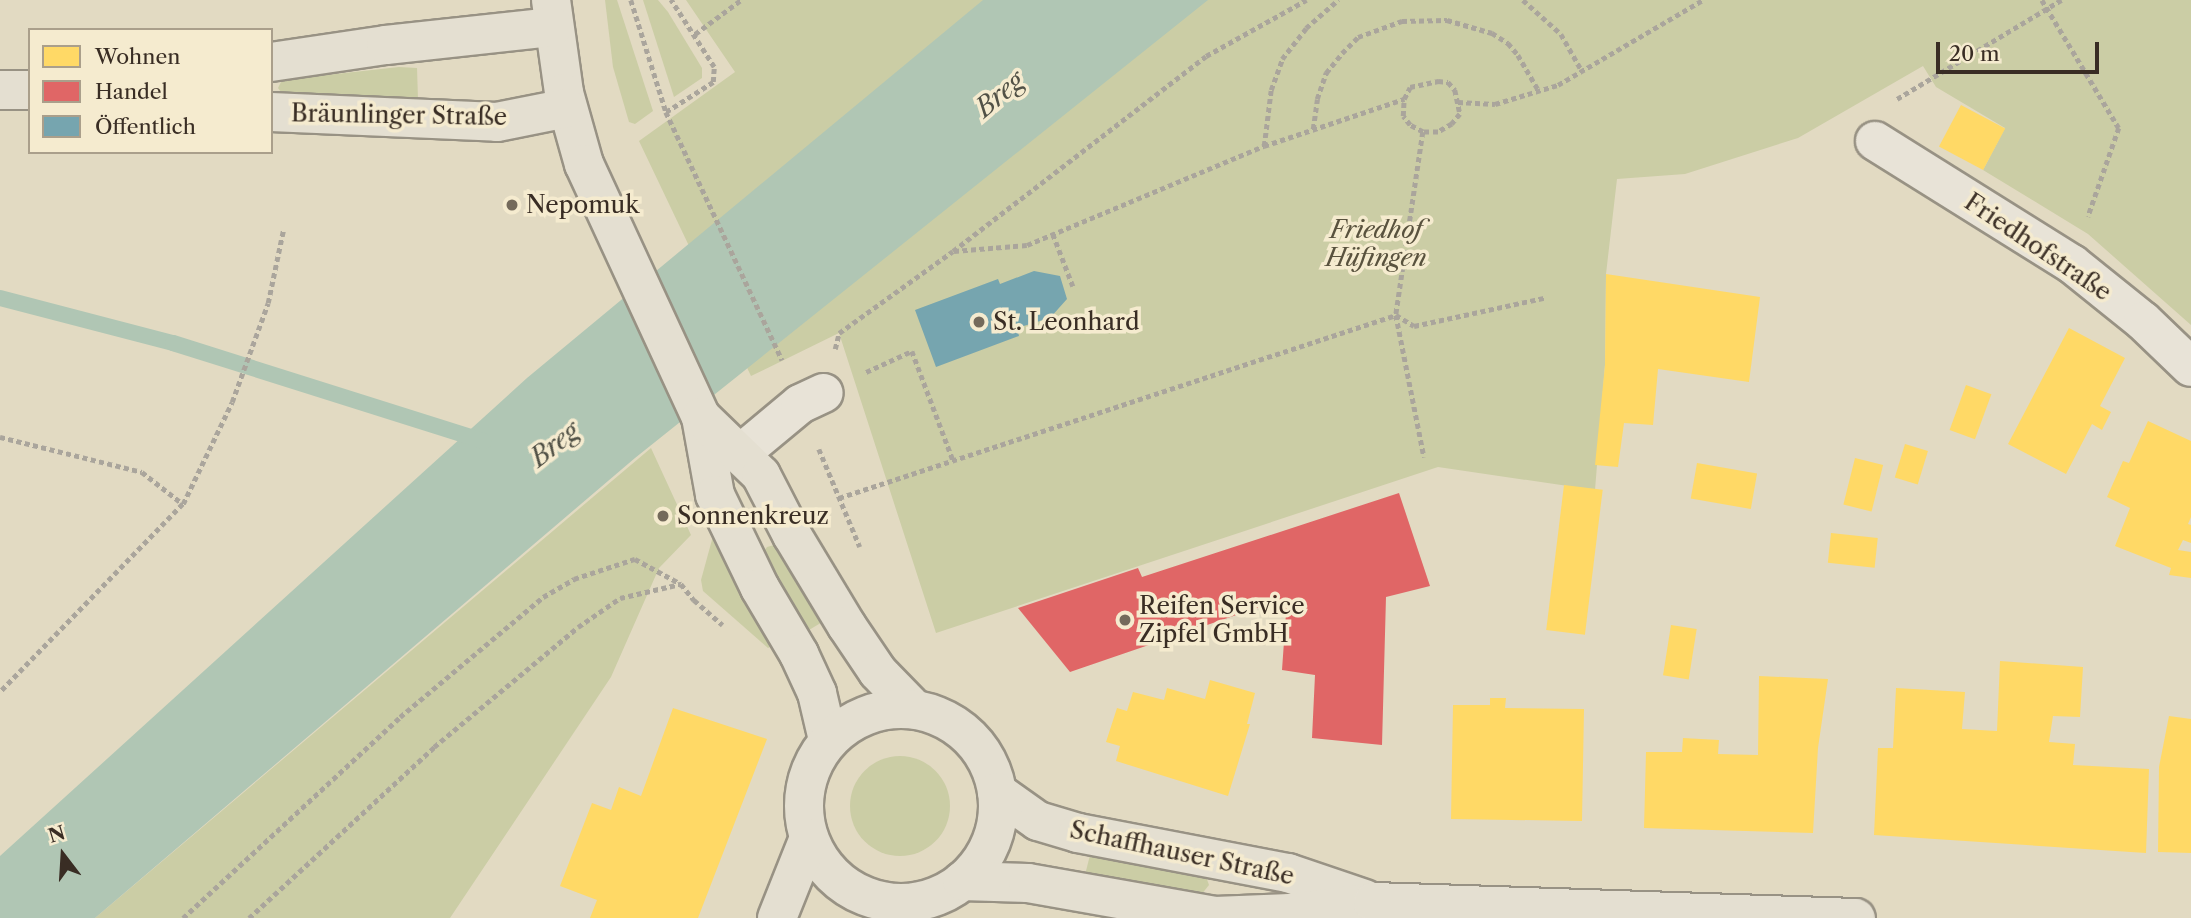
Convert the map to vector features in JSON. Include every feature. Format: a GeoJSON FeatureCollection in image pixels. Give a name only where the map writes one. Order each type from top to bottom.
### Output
{"type":"FeatureCollection","features":[{"type":"Feature","properties":{"kind":"main road"},"geometry":{"type":"LineString","coordinates":[[273,62],[386,45],[552,14],[567,108],[584,164],[701,417],[715,495],[760,588],[799,654],[817,693],[828,740]]}},
{"type":"Feature","properties":{"kind":"main road"},"geometry":{"type":"LineString","coordinates":[[0,90],[28,90]]}},
{"type":"Feature","properties":{"kind":"main road","name":"Bräunlinger Straße"},"geometry":{"type":"LineString","coordinates":[[273,112],[497,122],[567,108]]}},
{"type":"Feature","properties":{"kind":"main road"},"geometry":{"type":"LineString","coordinates":[[701,417],[761,475],[792,535],[878,672],[914,709]]}},
{"type":"Feature","properties":{"kind":"main road"},"geometry":{"type":"LineString","coordinates":[[914,709],[940,717],[962,731],[980,750],[997,792],[996,826],[986,850],[962,881],[927,899],[876,910],[830,872],[809,838],[804,798],[806,785],[809,773],[828,740],[862,716],[888,710],[914,709]]}},
{"type":"Feature","properties":{"kind":"main road","name":"Schaffhauser Straße"},"geometry":{"type":"LineString","coordinates":[[997,792],[1038,821],[1078,833],[1288,873],[1373,902]]}},
{"type":"Feature","properties":{"kind":"main road"},"geometry":{"type":"LineString","coordinates":[[777,918],[809,838]]}},
{"type":"Feature","properties":{"kind":"main road","name":"Schaffhauser Straße"},"geometry":{"type":"LineString","coordinates":[[962,881],[1028,883],[1215,916],[1290,913],[1373,902],[1857,918]]}},
{"type":"Feature","properties":{"kind":"street","name":"Friedhofstraße"},"geometry":{"type":"LineString","coordinates":[[1875,141],[2072,264],[2143,321],[2191,367]]}},
{"type":"Feature","properties":{"kind":"street"},"geometry":{"type":"LineString","coordinates":[[740,454],[812,398]]}},
{"type":"Feature","properties":{"kind":"path"},"geometry":{"type":"LineString","coordinates":[[631,0],[666,112],[678,141],[779,354],[812,398],[839,498],[860,548]]}},
{"type":"Feature","properties":{"kind":"path"},"geometry":{"type":"LineString","coordinates":[[666,112],[712,82],[714,67],[671,0]]}},
{"type":"Feature","properties":{"kind":"path"},"geometry":{"type":"LineString","coordinates":[[695,34],[741,0]]}},
{"type":"Feature","properties":{"kind":"path"},"geometry":{"type":"LineString","coordinates":[[812,398],[839,333],[953,251],[1206,55],[1306,0]]}},
{"type":"Feature","properties":{"kind":"path"},"geometry":{"type":"LineString","coordinates":[[1264,146],[1271,90],[1282,59],[1306,28],[1338,0]]}},
{"type":"Feature","properties":{"kind":"path"},"geometry":{"type":"LineString","coordinates":[[1523,0],[1561,34],[1582,71]]}},
{"type":"Feature","properties":{"kind":"path"},"geometry":{"type":"LineString","coordinates":[[1458,102],[1495,104],[1558,85],[1703,0]]}},
{"type":"Feature","properties":{"kind":"path"},"geometry":{"type":"LineString","coordinates":[[2042,0],[2119,128],[2072,264]]}},
{"type":"Feature","properties":{"kind":"path"},"geometry":{"type":"LineString","coordinates":[[1875,141],[1886,105],[2061,0]]}},
{"type":"Feature","properties":{"kind":"path"},"geometry":{"type":"LineString","coordinates":[[1313,129],[1317,99],[1326,73],[1342,53],[1358,37],[1402,21],[1447,20],[1492,33],[1508,43],[1518,55],[1539,91]]}},
{"type":"Feature","properties":{"kind":"path"},"geometry":{"type":"LineString","coordinates":[[1438,81],[1448,82],[1458,102],[1460,114],[1452,124],[1438,132],[1423,132],[1410,125],[1403,116],[1404,99],[1410,87],[1438,81]]}},
{"type":"Feature","properties":{"kind":"path"},"geometry":{"type":"LineString","coordinates":[[953,251],[1027,245],[1264,146],[1404,99]]}},
{"type":"Feature","properties":{"kind":"path"},"geometry":{"type":"LineString","coordinates":[[1423,132],[1396,315],[1424,457]]}},
{"type":"Feature","properties":{"kind":"path"},"geometry":{"type":"LineString","coordinates":[[0,692],[183,504],[232,402],[268,303],[284,231]]}},
{"type":"Feature","properties":{"kind":"path"},"geometry":{"type":"LineString","coordinates":[[1053,234],[1073,286]]}},
{"type":"Feature","properties":{"kind":"path"},"geometry":{"type":"LineString","coordinates":[[839,498],[1396,315],[1414,326],[1545,298]]}},
{"type":"Feature","properties":{"kind":"path"},"geometry":{"type":"LineString","coordinates":[[872,370],[912,351],[953,460]]}},
{"type":"Feature","properties":{"kind":"path"},"geometry":{"type":"LineString","coordinates":[[0,437],[142,472],[183,504]]}},
{"type":"Feature","properties":{"kind":"path"},"geometry":{"type":"LineString","coordinates":[[183,918],[400,717],[543,597],[574,579],[635,559],[681,584],[620,598],[578,627],[434,747],[249,918]]}},
{"type":"Feature","properties":{"kind":"green space"},"geometry":{"type":"Polygon","coordinates":[[[605,0],[617,0],[653,111],[635,124],[629,122],[613,67],[605,0]]]}},
{"type":"Feature","properties":{"kind":"green space"},"geometry":{"type":"Polygon","coordinates":[[[643,0],[658,0],[702,68],[702,78],[674,97],[643,0]]]}},
{"type":"Feature","properties":{"kind":"green space","name":"Friedhof Hüfingen"},"geometry":{"type":"Polygon","coordinates":[[[686,0],[2191,0],[2191,325],[2088,234],[1983,170],[2005,128],[1936,87],[1923,66],[1798,138],[1685,174],[1617,179],[1606,274],[1605,365],[1595,490],[1438,467],[936,633],[839,333],[751,376],[639,141],[735,72],[686,0]]]}},
{"type":"Feature","properties":{"kind":"green space"},"geometry":{"type":"Polygon","coordinates":[[[399,67],[417,68],[418,99],[281,92],[278,88],[282,80],[399,67]]]}},
{"type":"Feature","properties":{"kind":"green space"},"geometry":{"type":"Polygon","coordinates":[[[651,448],[691,535],[659,568],[611,677],[450,918],[95,918],[651,448]]]}},
{"type":"Feature","properties":{"kind":"green space"},"geometry":{"type":"Polygon","coordinates":[[[713,536],[775,644],[768,648],[703,591],[701,580],[713,536]]]}},
{"type":"Feature","properties":{"kind":"green space"},"geometry":{"type":"Polygon","coordinates":[[[774,545],[783,550],[824,621],[804,633],[762,554],[767,547],[774,545]]]}},
{"type":"Feature","properties":{"kind":"green space"},"geometry":{"type":"Polygon","coordinates":[[[890,756],[910,756],[936,770],[947,787],[950,806],[947,825],[936,842],[910,856],[890,856],[872,848],[858,834],[850,816],[850,796],[858,778],[872,764],[890,756]]]}},
{"type":"Feature","properties":{"kind":"green space"},"geometry":{"type":"Polygon","coordinates":[[[1091,851],[1204,871],[1209,885],[1201,895],[1085,875],[1091,851]]]}},
{"type":"Feature","properties":{"kind":"water","name":"Breg"},"geometry":{"type":"Polygon","coordinates":[[[983,0],[1208,0],[635,458],[95,918],[0,918],[0,856],[527,378],[983,0]]]}},
{"type":"Feature","properties":{"kind":"building: Wohnen"},"geometry":{"type":"Polygon","coordinates":[[[1961,105],[2005,128],[1983,170],[1939,146],[1961,105]]]}},
{"type":"Feature","properties":{"kind":"building: Wohnen"},"geometry":{"type":"Polygon","coordinates":[[[1606,274],[1760,297],[1749,382],[1658,369],[1653,425],[1624,423],[1618,467],[1595,465],[1605,365],[1606,274]]]}},
{"type":"Feature","properties":{"kind":"building: Wohnen"},"geometry":{"type":"Polygon","coordinates":[[[2069,328],[2125,358],[2100,406],[2111,412],[2102,430],[2092,424],[2066,474],[2008,444],[2069,328]]]}},
{"type":"Feature","properties":{"kind":"building: Wohnen"},"geometry":{"type":"Polygon","coordinates":[[[1966,385],[1991,394],[1975,439],[1950,430],[1966,385]]]}},
{"type":"Feature","properties":{"kind":"building: Wohnen"},"geometry":{"type":"Polygon","coordinates":[[[2148,421],[2191,441],[2191,517],[2188,524],[2191,525],[2191,543],[2183,540],[2178,550],[2191,552],[2191,578],[2169,575],[2171,568],[2115,546],[2130,508],[2107,497],[2123,461],[2129,463],[2148,421]]]}},
{"type":"Feature","properties":{"kind":"building: Wohnen"},"geometry":{"type":"Polygon","coordinates":[[[1905,444],[1928,451],[1918,484],[1895,477],[1905,444]]]}},
{"type":"Feature","properties":{"kind":"building: Wohnen"},"geometry":{"type":"Polygon","coordinates":[[[1855,458],[1883,465],[1872,512],[1843,505],[1855,458]]]}},
{"type":"Feature","properties":{"kind":"building: Wohnen"},"geometry":{"type":"Polygon","coordinates":[[[1697,463],[1757,474],[1751,509],[1691,498],[1697,463]]]}},
{"type":"Feature","properties":{"kind":"building: Wohnen"},"geometry":{"type":"Polygon","coordinates":[[[1564,485],[1603,490],[1585,635],[1546,630],[1564,485]]]}},
{"type":"Feature","properties":{"kind":"building: Wohnen"},"geometry":{"type":"Polygon","coordinates":[[[1831,533],[1878,538],[1875,568],[1828,563],[1831,533]]]}},
{"type":"Feature","properties":{"kind":"building: Wohnen"},"geometry":{"type":"Polygon","coordinates":[[[1671,625],[1697,629],[1689,679],[1663,675],[1671,625]]]}},
{"type":"Feature","properties":{"kind":"building: Wohnen"},"geometry":{"type":"Polygon","coordinates":[[[2000,661],[2083,667],[2080,717],[2053,716],[2049,742],[2075,744],[2073,765],[2149,769],[2146,853],[1874,835],[1878,748],[1893,748],[1896,688],[1965,692],[1962,729],[1997,731],[2000,661]]]}},
{"type":"Feature","properties":{"kind":"building: Wohnen"},"geometry":{"type":"Polygon","coordinates":[[[1759,676],[1828,679],[1818,748],[1813,833],[1644,828],[1646,752],[1682,752],[1683,738],[1719,740],[1718,754],[1758,755],[1759,676]]]}},
{"type":"Feature","properties":{"kind":"building: Wohnen"},"geometry":{"type":"Polygon","coordinates":[[[1210,680],[1255,693],[1247,724],[1250,724],[1228,796],[1116,761],[1120,746],[1106,742],[1117,708],[1127,711],[1133,692],[1164,700],[1167,688],[1205,699],[1210,680]]]}},
{"type":"Feature","properties":{"kind":"building: Wohnen"},"geometry":{"type":"Polygon","coordinates":[[[1490,698],[1506,698],[1505,708],[1584,709],[1582,821],[1451,819],[1453,705],[1490,705],[1490,698]]]}},
{"type":"Feature","properties":{"kind":"building: Wohnen"},"geometry":{"type":"Polygon","coordinates":[[[673,708],[767,739],[698,918],[590,918],[597,900],[560,886],[592,803],[611,810],[619,787],[641,796],[673,708]]]}},
{"type":"Feature","properties":{"kind":"building: Wohnen"},"geometry":{"type":"Polygon","coordinates":[[[2169,716],[2191,719],[2191,853],[2158,852],[2159,767],[2169,716]]]}},
{"type":"Feature","properties":{"kind":"building: Handel","name":"Reifen Service Zipfel GmbH"},"geometry":{"type":"Polygon","coordinates":[[[1399,493],[1430,586],[1386,597],[1382,745],[1312,738],[1315,675],[1282,670],[1286,613],[1277,601],[1070,672],[1018,608],[1138,568],[1142,577],[1399,493]]]}},
{"type":"Feature","properties":{"kind":"building: Öffentlich","name":"St. Leonhard"},"geometry":{"type":"Polygon","coordinates":[[[1034,271],[1060,276],[1067,299],[1050,318],[1017,328],[1019,336],[936,367],[915,310],[998,279],[1000,284],[1034,271]]]}},
{"type":"Feature","properties":{"kind":"waterway"},"geometry":{"type":"LineString","coordinates":[[0,298],[173,343],[484,441]]}},
{"type":"Feature","properties":{"kind":"place","name":"Nepomuk"},"geometry":{"type":"Point","coordinates":[512,205]}},
{"type":"Feature","properties":{"kind":"place","name":"St. Leonhard"},"geometry":{"type":"Point","coordinates":[979,322]}},
{"type":"Feature","properties":{"kind":"place","name":"Sonnenkreuz"},"geometry":{"type":"Point","coordinates":[663,516]}},
{"type":"Feature","properties":{"kind":"place","name":"Reifen Service Zipfel GmbH"},"geometry":{"type":"Point","coordinates":[1125,620]}}]}
